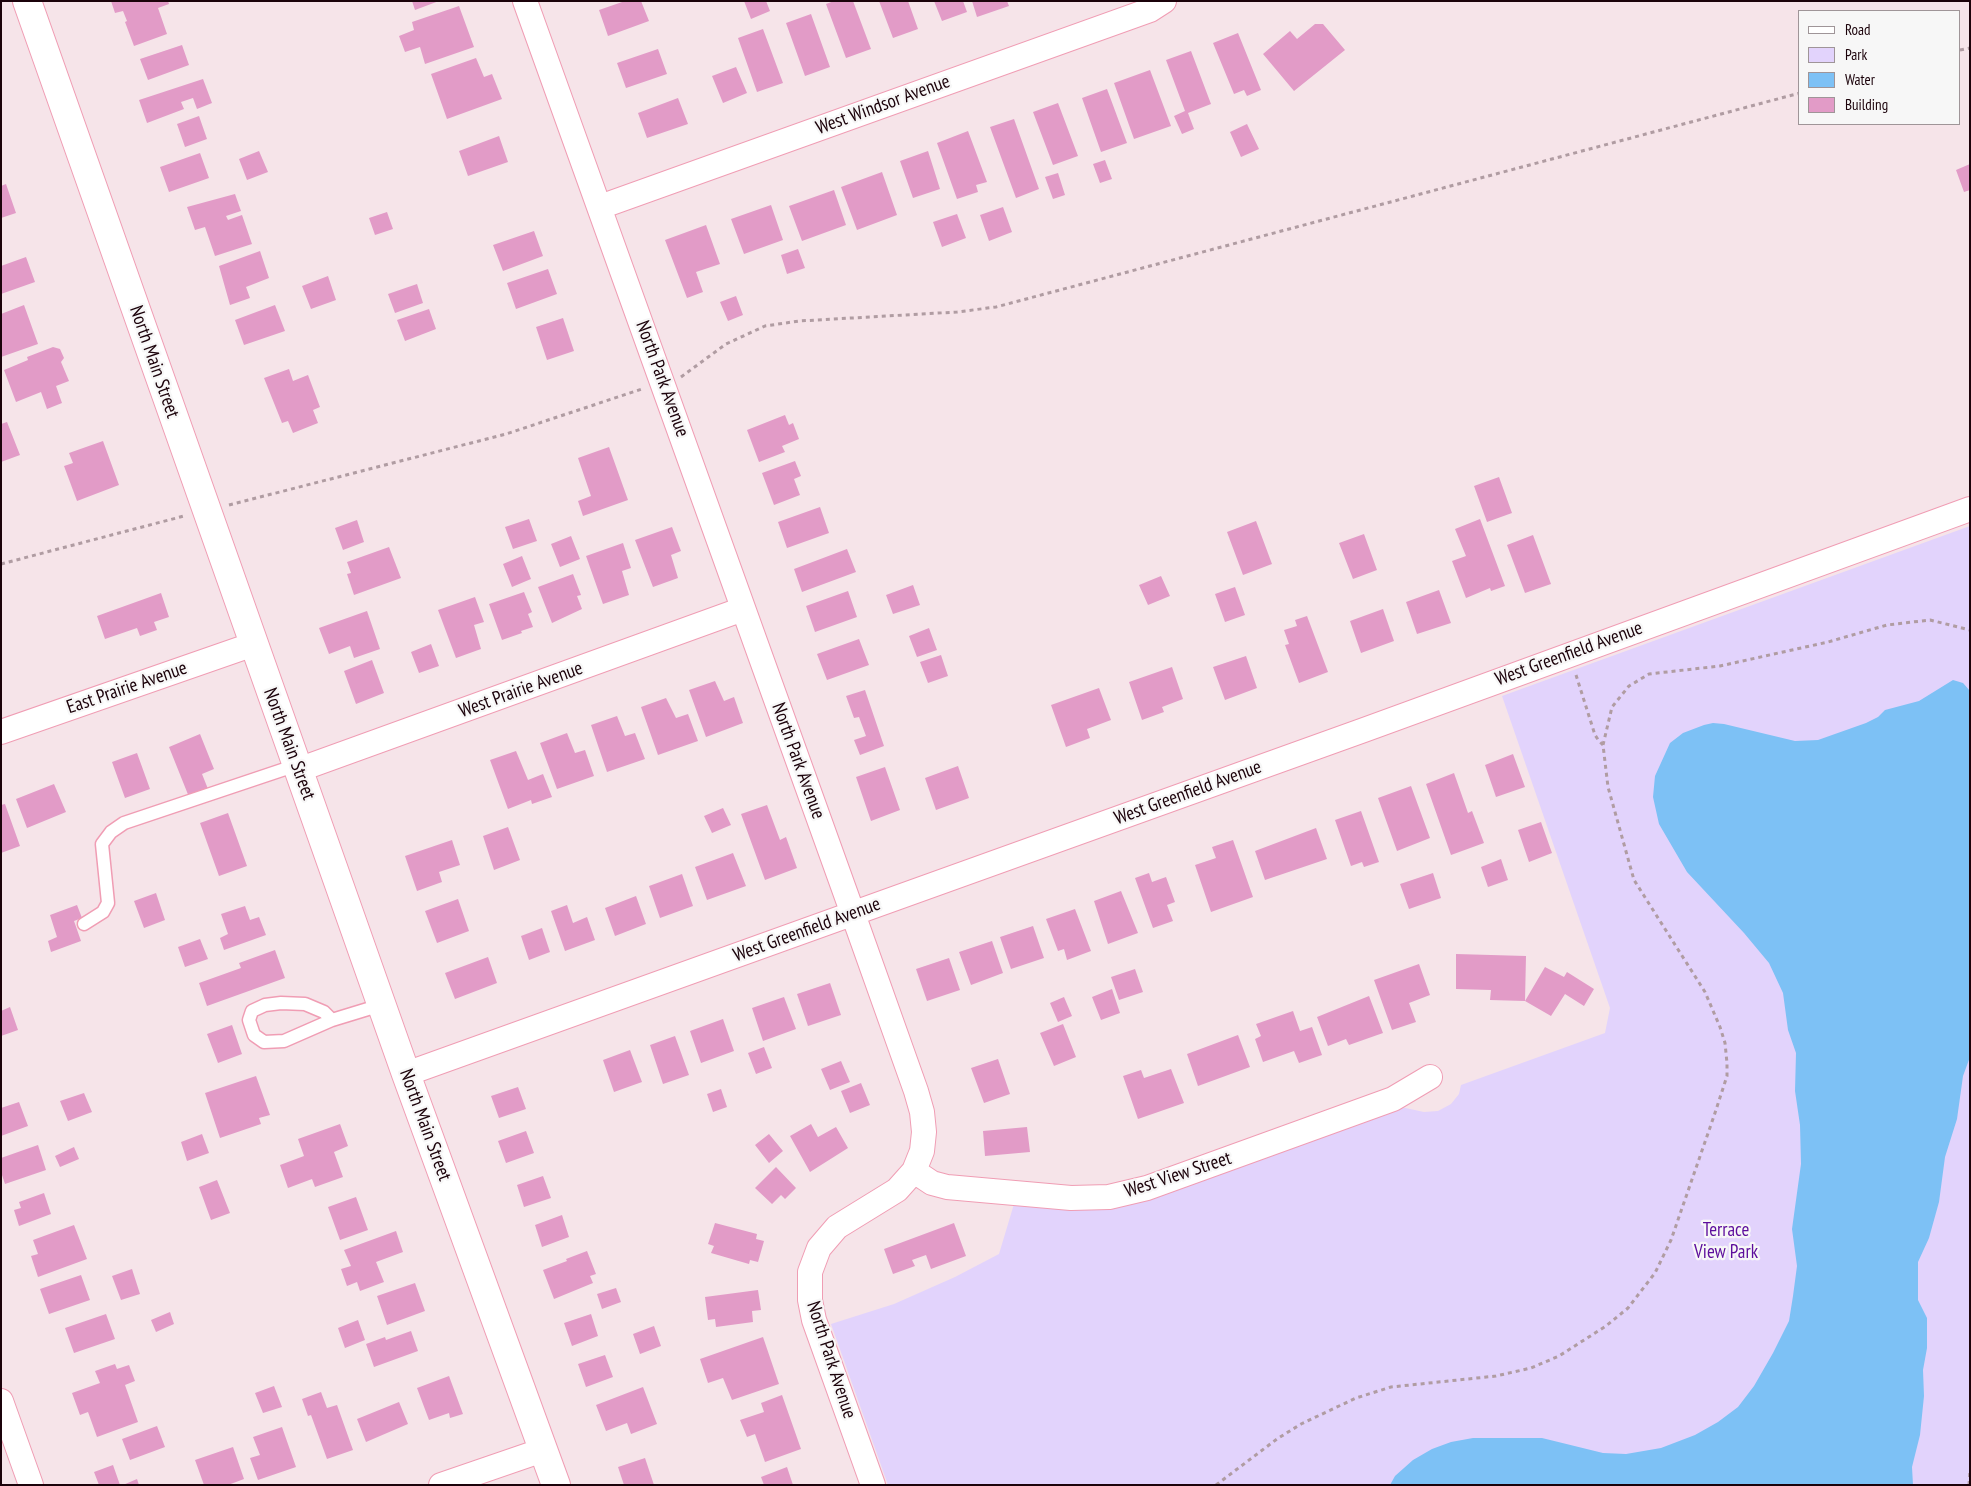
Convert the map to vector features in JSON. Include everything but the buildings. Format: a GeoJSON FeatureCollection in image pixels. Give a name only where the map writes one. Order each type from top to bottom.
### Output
{"type":"FeatureCollection","features":[{"type":"Feature","properties":{"kind":"street","name":"North Main Street"},"geometry":{"type":"LineString","coordinates":[[27,1],[381,1005],[556,1485]]}},
{"type":"Feature","properties":{"kind":"street","name":"North Park Avenue"},"geometry":{"type":"LineString","coordinates":[[526,1],[922,1112],[924,1132],[922,1151],[914,1171],[897,1190],[859,1212],[831,1232],[813,1259],[810,1272],[810,1300],[816,1327],[873,1485]]}},
{"type":"Feature","properties":{"kind":"street","name":"West Windsor Avenue"},"geometry":{"type":"LineString","coordinates":[[600,206],[1150,10],[1164,1]]}},
{"type":"Feature","properties":{"kind":"street","name":"West Greenfield Avenue"},"geometry":{"type":"LineString","coordinates":[[406,1074],[1970,510]]}},
{"type":"Feature","properties":{"kind":"street","name":"West Prairie Avenue"},"geometry":{"type":"LineString","coordinates":[[297,768],[743,610]]}},
{"type":"Feature","properties":{"kind":"street","name":"East Prairie Avenue"},"geometry":{"type":"LineString","coordinates":[[1,732],[254,644]]}},
{"type":"Feature","properties":{"kind":"street","name":"West View Street"},"geometry":{"type":"LineString","coordinates":[[914,1171],[932,1184],[947,1187],[1071,1198],[1118,1195],[1165,1182],[1393,1099],[1430,1077]]}},
{"type":"Feature","properties":{"kind":"street"},"geometry":{"type":"LineString","coordinates":[[1,1401],[31,1485]]}},
{"type":"Feature","properties":{"kind":"street"},"geometry":{"type":"LineString","coordinates":[[441,1485],[543,1450]]}},
{"type":"Feature","properties":{"kind":"lane"},"geometry":{"type":"LineString","coordinates":[[84,924],[103,912],[108,903],[102,844],[111,832],[124,823],[297,768]]}},
{"type":"Feature","properties":{"kind":"lane"},"geometry":{"type":"LineString","coordinates":[[332,1020],[324,1012],[305,1004],[281,1003],[265,1004],[252,1011],[249,1020],[254,1035],[264,1042],[284,1042],[332,1020],[381,1005]]}},
{"type":"Feature","properties":{"kind":"path"},"geometry":{"type":"LineString","coordinates":[[678,378],[684,376],[726,344],[765,326],[800,321],[957,312],[996,307],[1798,94]]}},
{"type":"Feature","properties":{"kind":"path"},"geometry":{"type":"LineString","coordinates":[[224,506],[506,434],[649,387]]}},
{"type":"Feature","properties":{"kind":"path"},"geometry":{"type":"LineString","coordinates":[[1,564],[191,514]]}},
{"type":"Feature","properties":{"kind":"path"},"geometry":{"type":"LineString","coordinates":[[1216,1485],[1277,1439],[1301,1424],[1356,1398],[1391,1387],[1496,1376],[1532,1368],[1559,1356],[1606,1326],[1628,1308],[1655,1273],[1671,1240],[1727,1076],[1725,1043],[1705,992],[1634,880],[1608,787],[1603,746],[1612,707],[1629,686],[1649,674],[1720,666],[1901,623],[1930,620],[1970,630]]}},
{"type":"Feature","properties":{"kind":"path"},"geometry":{"type":"LineString","coordinates":[[1569,654],[1595,735],[1598,742],[1603,746]]}},
{"type":"Feature","properties":{"kind":"path"},"geometry":{"type":"LineString","coordinates":[[1969,1485],[1970,1470]]}},
{"type":"Feature","properties":{"kind":"green space","name":"Terrace View Park"},"geometry":{"type":"Polygon","coordinates":[[[1970,526],[1970,1485],[888,1485],[831,1324],[894,1304],[955,1277],[999,1254],[1014,1204],[1099,1208],[1124,1206],[1401,1107],[1424,1112],[1438,1111],[1451,1104],[1459,1094],[1461,1085],[1605,1033],[1610,1008],[1502,696],[1970,526]]]}},
{"type":"Feature","properties":{"kind":"water"},"geometry":{"type":"Polygon","coordinates":[[[1953,680],[1963,683],[1970,691],[1970,1057],[1963,1076],[1957,1119],[1945,1157],[1939,1202],[1929,1238],[1918,1262],[1918,1300],[1927,1318],[1927,1348],[1923,1370],[1924,1396],[1920,1435],[1912,1467],[1913,1485],[1390,1485],[1395,1476],[1413,1460],[1432,1449],[1451,1442],[1473,1438],[1542,1438],[1603,1453],[1626,1454],[1661,1448],[1695,1435],[1718,1422],[1738,1407],[1754,1386],[1789,1321],[1797,1266],[1792,1229],[1801,1164],[1800,1125],[1795,1091],[1796,1053],[1788,1030],[1783,993],[1769,963],[1744,933],[1687,872],[1659,824],[1653,797],[1655,776],[1670,743],[1683,733],[1704,725],[1713,723],[1724,724],[1795,741],[1818,740],[1866,723],[1878,717],[1885,710],[1919,701],[1953,680]]]}}]}
